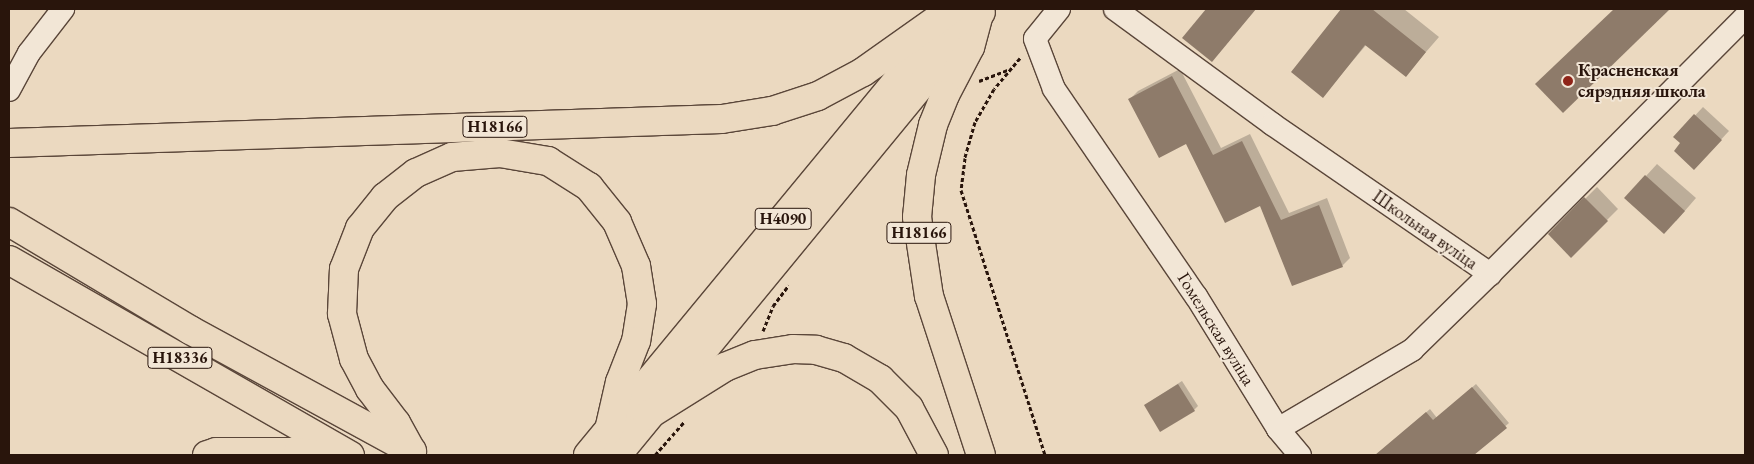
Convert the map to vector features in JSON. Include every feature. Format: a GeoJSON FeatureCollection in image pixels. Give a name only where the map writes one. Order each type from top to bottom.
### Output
{"type":"FeatureCollection","features":[{"type":"Feature","properties":{"kind":"main road","name":"Н18166"},"geometry":{"type":"LineString","coordinates":[[9,143],[722,119],[772,111],[818,96],[862,72],[952,9]]}},
{"type":"Feature","properties":{"kind":"main road","name":"Н18166"},"geometry":{"type":"LineString","coordinates":[[973,10],[970,47],[945,95],[933,125],[921,175],[917,217],[929,296],[981,455]]}},
{"type":"Feature","properties":{"kind":"main road","name":"Н4090"},"geometry":{"type":"LineString","coordinates":[[588,455],[613,443],[647,416],[973,10]]}},
{"type":"Feature","properties":{"kind":"main road","name":"Н4090"},"geometry":{"type":"LineString","coordinates":[[613,443],[973,10]]}},
{"type":"Feature","properties":{"kind":"main road","name":"Н18166"},"geometry":{"type":"LineString","coordinates":[[414,453],[396,423],[370,389],[354,358],[342,314],[344,269],[360,228],[385,197],[416,173],[452,157],[500,153],[548,161],[589,187],[617,222],[636,266],[642,304],[636,341],[620,382],[613,443]]}},
{"type":"Feature","properties":{"kind":"main road","name":"Н18336"},"geometry":{"type":"LineString","coordinates":[[9,222],[190,330],[414,453]]}},
{"type":"Feature","properties":{"kind":"main road","name":"Н18336"},"geometry":{"type":"LineString","coordinates":[[9,260],[350,455]]}},
{"type":"Feature","properties":{"kind":"main road"},"geometry":{"type":"LineString","coordinates":[[647,416],[725,367],[755,355],[793,349],[816,350],[844,358],[880,379],[909,408],[934,455]]}},
{"type":"Feature","properties":{"kind":"main road"},"geometry":{"type":"LineString","coordinates":[[207,455],[216,452],[288,452],[319,455]]}},
{"type":"Feature","properties":{"kind":"street"},"geometry":{"type":"LineString","coordinates":[[9,89],[29,53],[63,9]]}},
{"type":"Feature","properties":{"kind":"street"},"geometry":{"type":"LineString","coordinates":[[1035,39],[1059,9]]}},
{"type":"Feature","properties":{"kind":"street","name":"Школьная вуліца"},"geometry":{"type":"LineString","coordinates":[[1115,9],[1272,124],[1490,274],[1745,17]]}},
{"type":"Feature","properties":{"kind":"street","name":"Гомельская вуліца"},"geometry":{"type":"LineString","coordinates":[[1035,39],[1054,89],[1196,296],[1278,429],[1300,455]]}},
{"type":"Feature","properties":{"kind":"street"},"geometry":{"type":"LineString","coordinates":[[1278,429],[1412,350],[1490,274]]}},
{"type":"Feature","properties":{"kind":"path"},"geometry":{"type":"LineString","coordinates":[[1035,39],[994,89],[975,122],[965,158],[961,190],[1045,455]]}},
{"type":"Feature","properties":{"kind":"path"},"geometry":{"type":"LineString","coordinates":[[977,82],[1012,69]]}},
{"type":"Feature","properties":{"kind":"building"},"geometry":{"type":"Polygon","coordinates":[[[1206,9],[1256,9],[1212,62],[1182,38],[1206,9]]]}},
{"type":"Feature","properties":{"kind":"building"},"geometry":{"type":"Polygon","coordinates":[[[1341,9],[1372,9],[1426,52],[1406,77],[1365,45],[1323,98],[1291,72],[1341,9]]]}},
{"type":"Feature","properties":{"kind":"building"},"geometry":{"type":"Polygon","coordinates":[[[1614,9],[1670,9],[1563,113],[1535,84],[1614,9]]]}},
{"type":"Feature","properties":{"kind":"building"},"geometry":{"type":"Polygon","coordinates":[[[1172,76],[1213,155],[1242,141],[1281,220],[1319,205],[1343,267],[1292,286],[1260,206],[1225,223],[1186,144],[1159,158],[1128,99],[1172,76]]]}},
{"type":"Feature","properties":{"kind":"building"},"geometry":{"type":"Polygon","coordinates":[[[1694,114],[1722,140],[1694,170],[1674,151],[1680,143],[1673,137],[1694,114]]]}},
{"type":"Feature","properties":{"kind":"building"},"geometry":{"type":"Polygon","coordinates":[[[1645,175],[1685,211],[1664,234],[1624,198],[1645,175]]]}},
{"type":"Feature","properties":{"kind":"building"},"geometry":{"type":"Polygon","coordinates":[[[1584,197],[1608,221],[1571,258],[1548,234],[1584,197]]]}},
{"type":"Feature","properties":{"kind":"building"},"geometry":{"type":"Polygon","coordinates":[[[1178,384],[1195,411],[1160,432],[1144,405],[1178,384]]]}},
{"type":"Feature","properties":{"kind":"building"},"geometry":{"type":"Polygon","coordinates":[[[1472,387],[1507,428],[1474,455],[1375,455],[1426,412],[1433,420],[1472,387]]]}},
{"type":"Feature","properties":{"kind":"place","name":"Красненская сярэдняя школа"},"geometry":{"type":"Point","coordinates":[1568,81]}}]}
